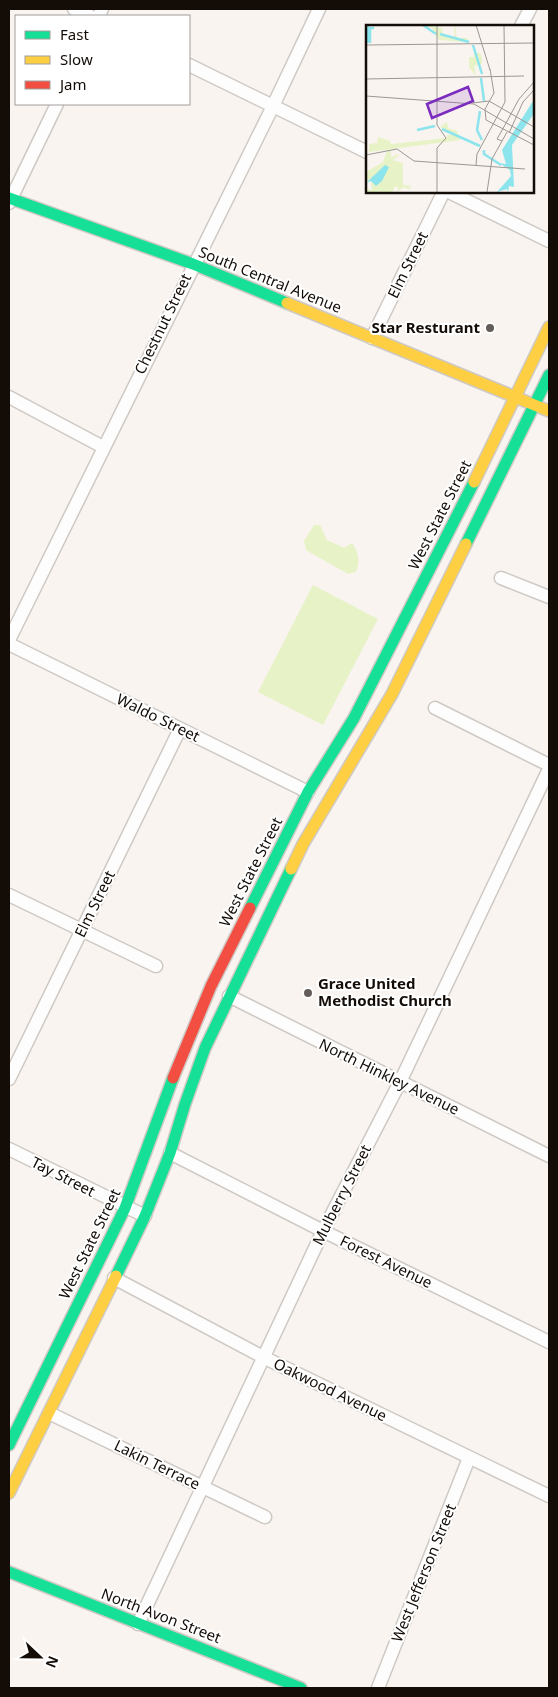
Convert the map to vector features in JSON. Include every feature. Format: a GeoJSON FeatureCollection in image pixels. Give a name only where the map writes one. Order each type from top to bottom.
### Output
{"type":"FeatureCollection","features":[{"type":"Feature","properties":{"kind":"main road","name":"South Central Avenue"},"geometry":{"type":"LineString","coordinates":[[10,200],[193,264],[549,410]]}},
{"type":"Feature","properties":{"kind":"main road","name":"West State Street"},"geometry":{"type":"LineString","coordinates":[[9,1445],[125,1208],[185,1046],[207,994],[308,792],[354,718],[516,397],[549,327]]}},
{"type":"Feature","properties":{"kind":"main road"},"geometry":{"type":"LineString","coordinates":[[9,1493],[145,1216],[170,1153],[205,1048],[229,996],[303,844],[392,694],[549,375]]}},
{"type":"Feature","properties":{"kind":"main road","name":"North Avon Street"},"geometry":{"type":"LineString","coordinates":[[9,1572],[301,1688]]}},
{"type":"Feature","properties":{"kind":"street"},"geometry":{"type":"LineString","coordinates":[[74,9],[88,15]]}},
{"type":"Feature","properties":{"kind":"street","name":"Chestnut Street"},"geometry":{"type":"LineString","coordinates":[[9,640],[319,9]]}},
{"type":"Feature","properties":{"kind":"street"},"geometry":{"type":"LineString","coordinates":[[522,25],[530,9]]}},
{"type":"Feature","properties":{"kind":"street"},"geometry":{"type":"LineString","coordinates":[[190,65],[366,152]]}},
{"type":"Feature","properties":{"kind":"street"},"geometry":{"type":"LineString","coordinates":[[10,200],[56,105]]}},
{"type":"Feature","properties":{"kind":"street","name":"Elm Street"},"geometry":{"type":"LineString","coordinates":[[372,338],[445,192]]}},
{"type":"Feature","properties":{"kind":"street"},"geometry":{"type":"LineString","coordinates":[[448,192],[549,241]]}},
{"type":"Feature","properties":{"kind":"street"},"geometry":{"type":"LineString","coordinates":[[9,397],[103,447]]}},
{"type":"Feature","properties":{"kind":"street"},"geometry":{"type":"LineString","coordinates":[[502,578],[549,597]]}},
{"type":"Feature","properties":{"kind":"street","name":"Waldo Street"},"geometry":{"type":"LineString","coordinates":[[9,644],[308,792]]}},
{"type":"Feature","properties":{"kind":"street"},"geometry":{"type":"LineString","coordinates":[[435,708],[549,765]]}},
{"type":"Feature","properties":{"kind":"street","name":"Elm Street"},"geometry":{"type":"LineString","coordinates":[[9,1079],[180,729]]}},
{"type":"Feature","properties":{"kind":"street","name":"Mulberry Street"},"geometry":{"type":"LineString","coordinates":[[138,1624],[323,1231],[400,1082],[549,769]]}},
{"type":"Feature","properties":{"kind":"street"},"geometry":{"type":"LineString","coordinates":[[9,895],[156,966]]}},
{"type":"Feature","properties":{"kind":"street","name":"North Hinkley Avenue"},"geometry":{"type":"LineString","coordinates":[[229,996],[549,1156]]}},
{"type":"Feature","properties":{"kind":"street","name":"Tay Street"},"geometry":{"type":"LineString","coordinates":[[9,1149],[125,1208],[145,1216]]}},
{"type":"Feature","properties":{"kind":"street","name":"Forest Avenue"},"geometry":{"type":"LineString","coordinates":[[170,1153],[323,1231],[549,1342]]}},
{"type":"Feature","properties":{"kind":"street","name":"Oakwood Avenue"},"geometry":{"type":"LineString","coordinates":[[114,1278],[263,1357],[549,1496]]}},
{"type":"Feature","properties":{"kind":"street","name":"Lakin Terrace"},"geometry":{"type":"LineString","coordinates":[[49,1414],[265,1517]]}},
{"type":"Feature","properties":{"kind":"street","name":"West Jefferson Street"},"geometry":{"type":"LineString","coordinates":[[378,1688],[470,1458]]}},
{"type":"Feature","properties":{"kind":"green space"},"geometry":{"type":"Polygon","coordinates":[[[314,525],[320,525],[327,540],[344,548],[352,543],[358,557],[356,572],[348,574],[306,550],[304,541],[314,525]]]}},
{"type":"Feature","properties":{"kind":"green space"},"geometry":{"type":"Polygon","coordinates":[[[313,585],[378,619],[323,725],[258,692],[313,585]]]}},
{"type":"Feature","properties":{"kind":"traffic: fast"},"geometry":{"type":"LineString","coordinates":[[9,198],[193,264],[287,303]]}},
{"type":"Feature","properties":{"kind":"traffic: fast"},"geometry":{"type":"LineString","coordinates":[[466,544],[549,375]]}},
{"type":"Feature","properties":{"kind":"traffic: fast"},"geometry":{"type":"LineString","coordinates":[[250,908],[308,792],[354,718],[474,482]]}},
{"type":"Feature","properties":{"kind":"traffic: fast"},"geometry":{"type":"LineString","coordinates":[[116,1276],[145,1216],[170,1153],[205,1048],[291,869]]}},
{"type":"Feature","properties":{"kind":"traffic: fast"},"geometry":{"type":"LineString","coordinates":[[9,1445],[125,1208],[173,1078]]}},
{"type":"Feature","properties":{"kind":"traffic: fast"},"geometry":{"type":"LineString","coordinates":[[9,1572],[301,1688]]}},
{"type":"Feature","properties":{"kind":"traffic: slow"},"geometry":{"type":"LineString","coordinates":[[287,303],[549,411]]}},
{"type":"Feature","properties":{"kind":"traffic: slow"},"geometry":{"type":"LineString","coordinates":[[474,482],[549,327]]}},
{"type":"Feature","properties":{"kind":"traffic: slow"},"geometry":{"type":"LineString","coordinates":[[291,869],[303,844],[392,694],[466,544]]}},
{"type":"Feature","properties":{"kind":"traffic: slow"},"geometry":{"type":"LineString","coordinates":[[9,1493],[116,1276]]}},
{"type":"Feature","properties":{"kind":"traffic: jam"},"geometry":{"type":"LineString","coordinates":[[173,1078],[211,986],[250,908]]}},
{"type":"Feature","properties":{"kind":"place","name":"Star Resturant"},"geometry":{"type":"Point","coordinates":[490,328]}},
{"type":"Feature","properties":{"kind":"place","name":"Grace United Methodist Church"},"geometry":{"type":"Point","coordinates":[308,993]}}]}
